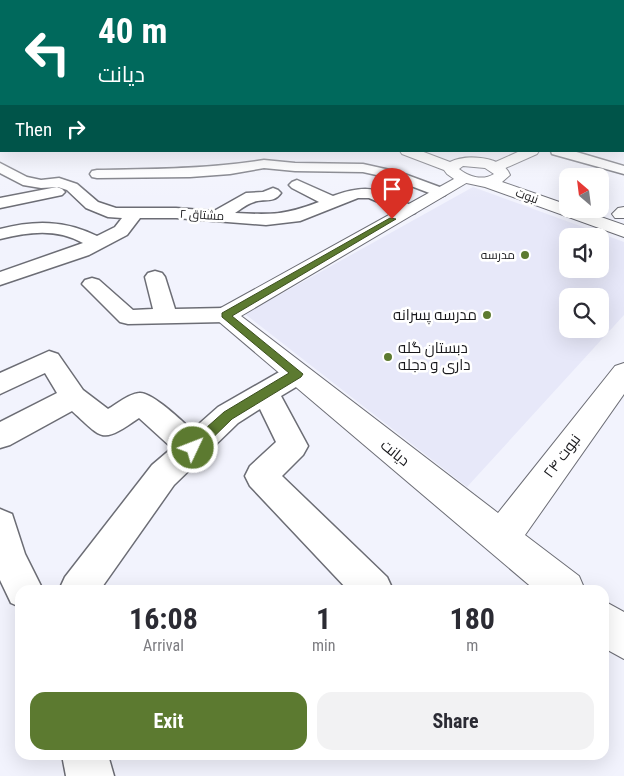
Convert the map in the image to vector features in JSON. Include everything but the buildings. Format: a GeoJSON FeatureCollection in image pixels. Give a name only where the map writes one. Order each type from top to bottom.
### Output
{"type":"FeatureCollection","features":[{"type":"Feature","properties":{"kind":"street"},"geometry":{"type":"LineString","coordinates":[[410,152],[448,163],[479,162],[501,152]]}},
{"type":"Feature","properties":{"kind":"street"},"geometry":{"type":"LineString","coordinates":[[486,182],[499,179],[499,171],[530,152]]}},
{"type":"Feature","properties":{"kind":"street"},"geometry":{"type":"LineString","coordinates":[[561,152],[624,170]]}},
{"type":"Feature","properties":{"kind":"street"},"geometry":{"type":"LineString","coordinates":[[96,174],[190,173],[230,170],[264,164],[295,167],[365,162],[440,192]]}},
{"type":"Feature","properties":{"kind":"street","name":"نبوت"},"geometry":{"type":"LineString","coordinates":[[479,162],[559,193]]}},
{"type":"Feature","properties":{"kind":"street"},"geometry":{"type":"LineString","coordinates":[[92,284],[128,317],[225,315],[440,192],[448,163]]}},
{"type":"Feature","properties":{"kind":"street","name":"نبوت"},"geometry":{"type":"LineString","coordinates":[[448,163],[486,182],[623,218]]}},
{"type":"Feature","properties":{"kind":"street","name":"مشتاق ۲"},"geometry":{"type":"LineString","coordinates":[[0,167],[23,181],[41,184],[60,182],[74,189],[92,205],[114,213],[219,215],[266,220],[294,217],[356,193],[371,193],[409,210]]}},
{"type":"Feature","properties":{"kind":"street"},"geometry":{"type":"LineString","coordinates":[[45,170],[60,182]]}},
{"type":"Feature","properties":{"kind":"street"},"geometry":{"type":"LineString","coordinates":[[297,185],[332,202]]}},
{"type":"Feature","properties":{"kind":"street"},"geometry":{"type":"LineString","coordinates":[[0,203],[74,189]]}},
{"type":"Feature","properties":{"kind":"street"},"geometry":{"type":"LineString","coordinates":[[219,215],[252,196],[265,197],[274,193]]}},
{"type":"Feature","properties":{"kind":"street","name":"نبوت"},"geometry":{"type":"LineString","coordinates":[[609,211],[623,218]]}},
{"type":"Feature","properties":{"kind":"street"},"geometry":{"type":"LineString","coordinates":[[0,279],[97,243],[121,231],[136,212]]}},
{"type":"Feature","properties":{"kind":"street"},"geometry":{"type":"LineString","coordinates":[[0,234],[10,231],[54,226],[78,232],[97,243]]}},
{"type":"Feature","properties":{"kind":"street"},"geometry":{"type":"LineString","coordinates":[[155,277],[166,315]]}},
{"type":"Feature","properties":{"kind":"street","name":"دیانت"},"geometry":{"type":"LineString","coordinates":[[225,315],[558,585]]}},
{"type":"Feature","properties":{"kind":"street"},"geometry":{"type":"LineString","coordinates":[[0,384],[49,360],[74,397],[107,426],[140,403],[193,448]]}},
{"type":"Feature","properties":{"kind":"street"},"geometry":{"type":"LineString","coordinates":[[82,585],[163,475],[228,415],[297,374]]}},
{"type":"Feature","properties":{"kind":"street","name":"نبوت ۲۴"},"geometry":{"type":"LineString","coordinates":[[501,538],[623,375]]}},
{"type":"Feature","properties":{"kind":"street"},"geometry":{"type":"LineString","coordinates":[[266,393],[293,446],[261,476],[369,585]]}},
{"type":"Feature","properties":{"kind":"street"},"geometry":{"type":"LineString","coordinates":[[0,436],[74,397]]}},
{"type":"Feature","properties":{"kind":"street"},"geometry":{"type":"LineString","coordinates":[[0,526],[9,560],[22,585]]}},
{"type":"Feature","properties":{"kind":"street"},"geometry":{"type":"LineString","coordinates":[[609,626],[624,638]]}},
{"type":"Feature","properties":{"kind":"street"},"geometry":{"type":"LineString","coordinates":[[86,760],[90,776]]}},
{"type":"Feature","properties":{"kind":"shaded area"},"geometry":{"type":"Polygon","coordinates":[[[473,187],[586,228],[559,228],[559,278],[609,278],[609,237],[624,242],[624,315],[609,331],[609,288],[559,288],[559,338],[603,338],[467,487],[245,314],[473,187]]]}},
{"type":"Feature","properties":{"kind":"place","name":"مدرسه"},"geometry":{"type":"Point","coordinates":[525,255]}},
{"type":"Feature","properties":{"kind":"place","name":"مدرسه پسرانه"},"geometry":{"type":"Point","coordinates":[487,315]}},
{"type":"Feature","properties":{"kind":"place","name":"دبستان گله داری و دجله"},"geometry":{"type":"Point","coordinates":[388,357]}},
{"type":"Feature","properties":{"kind":"route"},"geometry":{"type":"LineString","coordinates":[[193,448],[228,415],[297,374],[225,315],[392,219]]}}]}
